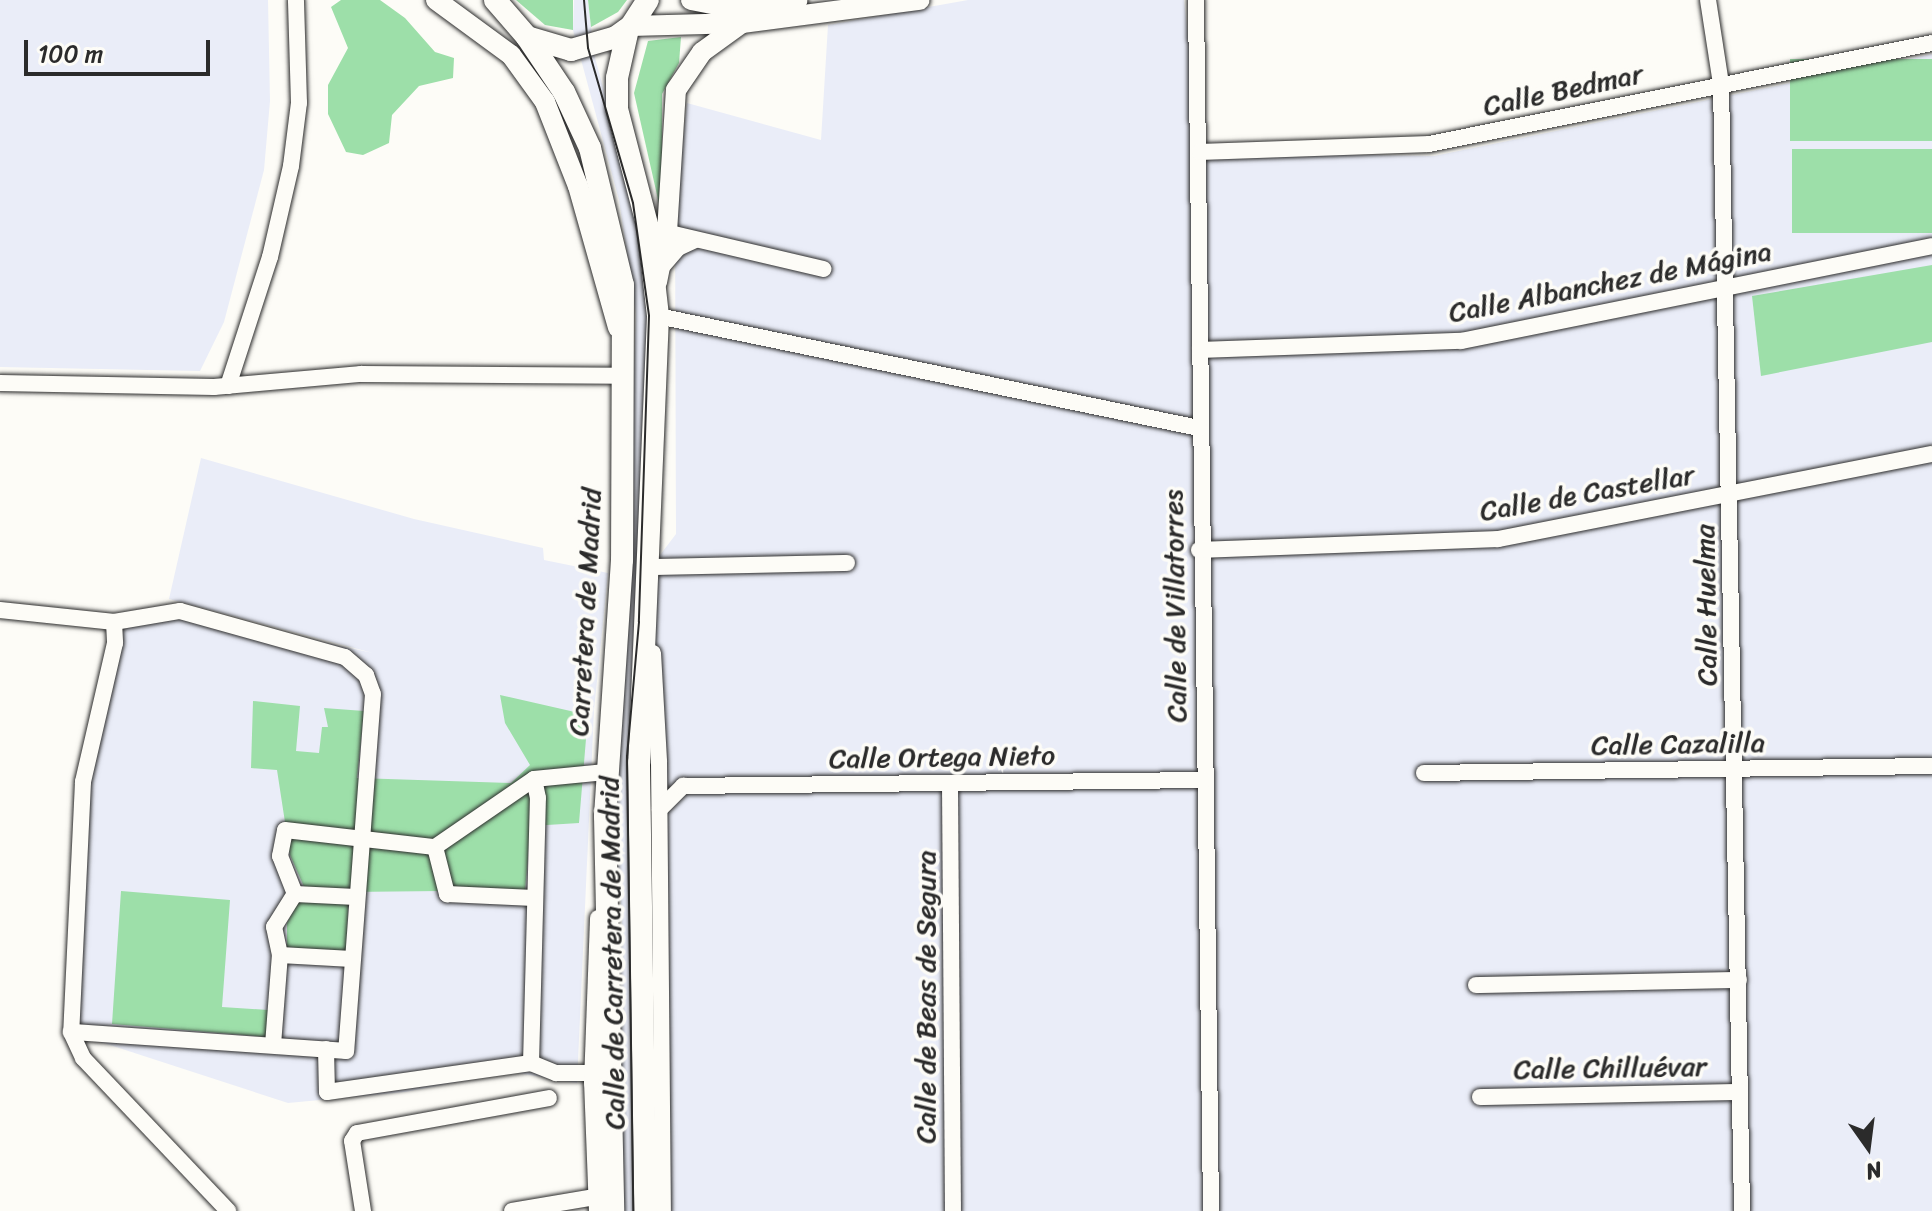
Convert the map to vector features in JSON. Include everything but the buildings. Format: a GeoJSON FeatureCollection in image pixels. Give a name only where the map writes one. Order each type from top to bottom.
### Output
{"type":"FeatureCollection","features":[{"type":"Feature","properties":{"kind":"highway"},"geometry":{"type":"LineString","coordinates":[[648,0],[630,27],[617,78],[617,109],[657,230],[658,316],[650,598]]}},
{"type":"Feature","properties":{"kind":"highway","name":"Carretera de Madrid"},"geometry":{"type":"LineString","coordinates":[[494,3],[527,37],[564,92],[595,163],[621,272],[622,560],[606,772],[605,841],[613,1211]]}},
{"type":"Feature","properties":{"kind":"highway"},"geometry":{"type":"LineString","coordinates":[[527,37],[552,48],[580,50],[630,27]]}},
{"type":"Feature","properties":{"kind":"highway","name":"Calle de Carretera de Madrid"},"geometry":{"type":"LineString","coordinates":[[645,1211],[639,763],[650,598]]}},
{"type":"Feature","properties":{"kind":"main road"},"geometry":{"type":"LineString","coordinates":[[436,0],[511,55],[545,102],[596,241],[623,351]]}},
{"type":"Feature","properties":{"kind":"main road"},"geometry":{"type":"LineString","coordinates":[[691,0],[732,8],[798,0]]}},
{"type":"Feature","properties":{"kind":"main road"},"geometry":{"type":"LineString","coordinates":[[630,27],[742,23],[920,0]]}},
{"type":"Feature","properties":{"kind":"main road"},"geometry":{"type":"LineString","coordinates":[[657,230],[673,100],[683,78],[714,40],[742,23]]}},
{"type":"Feature","properties":{"kind":"street"},"geometry":{"type":"LineString","coordinates":[[228,386],[270,257],[291,166],[299,103],[296,0]]}},
{"type":"Feature","properties":{"kind":"street","name":"Calle de Villatorres"},"geometry":{"type":"LineString","coordinates":[[1196,0],[1200,152],[1199,550],[1211,1211]]}},
{"type":"Feature","properties":{"kind":"street","name":"Calle Huelma"},"geometry":{"type":"LineString","coordinates":[[1708,0],[1721,84],[1742,1211]]}},
{"type":"Feature","properties":{"kind":"street","name":"Calle Bedmar"},"geometry":{"type":"LineString","coordinates":[[1200,152],[1429,144],[1932,43]]}},
{"type":"Feature","properties":{"kind":"street"},"geometry":{"type":"LineString","coordinates":[[657,230],[823,269]]}},
{"type":"Feature","properties":{"kind":"street"},"geometry":{"type":"LineString","coordinates":[[658,278],[678,248],[695,240]]}},
{"type":"Feature","properties":{"kind":"street","name":"Calle Albanchez de Mágina"},"geometry":{"type":"LineString","coordinates":[[1200,350],[1461,341],[1726,285],[1932,246]]}},
{"type":"Feature","properties":{"kind":"street"},"geometry":{"type":"LineString","coordinates":[[658,316],[1199,428]]}},
{"type":"Feature","properties":{"kind":"street"},"geometry":{"type":"LineString","coordinates":[[0,383],[228,386],[361,374],[623,376]]}},
{"type":"Feature","properties":{"kind":"street","name":"Calle de Castellar"},"geometry":{"type":"LineString","coordinates":[[1199,550],[1498,539],[1932,454]]}},
{"type":"Feature","properties":{"kind":"street"},"geometry":{"type":"LineString","coordinates":[[651,567],[847,563]]}},
{"type":"Feature","properties":{"kind":"street"},"geometry":{"type":"LineString","coordinates":[[650,598],[660,809],[663,1211]]}},
{"type":"Feature","properties":{"kind":"street"},"geometry":{"type":"LineString","coordinates":[[0,610],[114,622],[180,611],[345,657],[366,675],[373,694],[346,1051],[71,1032]]}},
{"type":"Feature","properties":{"kind":"street"},"geometry":{"type":"LineString","coordinates":[[114,622],[115,643],[83,782],[71,1032],[83,1058],[228,1211]]}},
{"type":"Feature","properties":{"kind":"street"},"geometry":{"type":"LineString","coordinates":[[659,762],[683,786],[660,809]]}},
{"type":"Feature","properties":{"kind":"street","name":"Calle Cazalilla"},"geometry":{"type":"LineString","coordinates":[[1424,773],[1932,766]]}},
{"type":"Feature","properties":{"kind":"street"},"geometry":{"type":"LineString","coordinates":[[295,894],[280,856],[285,830],[435,847],[534,779],[606,772]]}},
{"type":"Feature","properties":{"kind":"street"},"geometry":{"type":"LineString","coordinates":[[531,1063],[534,779]]}},
{"type":"Feature","properties":{"kind":"street","name":"Calle Ortega Nieto"},"geometry":{"type":"LineString","coordinates":[[683,786],[1203,780]]}},
{"type":"Feature","properties":{"kind":"street","name":"Calle de Beas de Segura"},"geometry":{"type":"LineString","coordinates":[[950,784],[953,1211]]}},
{"type":"Feature","properties":{"kind":"street"},"geometry":{"type":"LineString","coordinates":[[512,1211],[596,1204],[592,1073],[605,841]]}},
{"type":"Feature","properties":{"kind":"street"},"geometry":{"type":"LineString","coordinates":[[435,847],[447,894],[534,898]]}},
{"type":"Feature","properties":{"kind":"street"},"geometry":{"type":"LineString","coordinates":[[295,894],[356,897]]}},
{"type":"Feature","properties":{"kind":"street"},"geometry":{"type":"LineString","coordinates":[[273,1045],[280,955],[274,927],[295,894]]}},
{"type":"Feature","properties":{"kind":"street"},"geometry":{"type":"LineString","coordinates":[[280,955],[352,959]]}},
{"type":"Feature","properties":{"kind":"street"},"geometry":{"type":"LineString","coordinates":[[1476,985],[1739,980]]}},
{"type":"Feature","properties":{"kind":"street"},"geometry":{"type":"LineString","coordinates":[[326,1049],[327,1092],[531,1063],[556,1073],[592,1073]]}},
{"type":"Feature","properties":{"kind":"street","name":"Calle Chilluévar"},"geometry":{"type":"LineString","coordinates":[[1480,1097],[1740,1092]]}},
{"type":"Feature","properties":{"kind":"street"},"geometry":{"type":"LineString","coordinates":[[363,1211],[352,1141],[357,1133],[549,1098]]}},
{"type":"Feature","properties":{"kind":"shaded area"},"geometry":{"type":"Polygon","coordinates":[[[0,0],[268,0],[270,101],[264,170],[224,322],[200,371],[0,367],[0,0]]]}},
{"type":"Feature","properties":{"kind":"shaded area"},"geometry":{"type":"Polygon","coordinates":[[[574,0],[588,0],[594,54],[639,219],[649,274],[641,1211],[622,1211],[617,946],[623,943],[620,889],[614,889],[611,812],[617,810],[636,314],[619,200],[573,30],[574,0]]]}},
{"type":"Feature","properties":{"kind":"shaded area"},"geometry":{"type":"Polygon","coordinates":[[[968,0],[1184,0],[1201,152],[1434,156],[1932,54],[1932,1211],[655,1211],[651,567],[676,534],[675,212],[687,103],[821,140],[828,25],[968,0]]]}},
{"type":"Feature","properties":{"kind":"shaded area"},"geometry":{"type":"Polygon","coordinates":[[[201,458],[414,519],[543,548],[544,560],[608,573],[594,710],[577,1083],[512,1072],[405,1092],[288,1103],[73,1033],[77,878],[114,622],[180,611],[373,653],[169,599],[201,458]]]}},
{"type":"Feature","properties":{"kind":"green space"},"geometry":{"type":"Polygon","coordinates":[[[341,0],[380,0],[405,18],[435,52],[454,58],[453,78],[419,86],[392,115],[389,143],[363,155],[346,152],[328,114],[328,85],[348,48],[331,7],[341,0]]]}},
{"type":"Feature","properties":{"kind":"green space"},"geometry":{"type":"Polygon","coordinates":[[[516,0],[573,0],[573,30],[545,25],[516,0]]]}},
{"type":"Feature","properties":{"kind":"green space"},"geometry":{"type":"Polygon","coordinates":[[[588,0],[627,0],[618,12],[591,27],[588,0]]]}},
{"type":"Feature","properties":{"kind":"green space"},"geometry":{"type":"Polygon","coordinates":[[[681,37],[679,63],[662,94],[662,217],[634,93],[648,41],[681,37]]]}},
{"type":"Feature","properties":{"kind":"green space"},"geometry":{"type":"Polygon","coordinates":[[[1790,59],[1932,59],[1932,141],[1790,141],[1790,59]]]}},
{"type":"Feature","properties":{"kind":"green space"},"geometry":{"type":"Polygon","coordinates":[[[1792,149],[1932,149],[1932,233],[1792,233],[1792,149]]]}},
{"type":"Feature","properties":{"kind":"green space"},"geometry":{"type":"Polygon","coordinates":[[[1932,265],[1932,342],[1761,376],[1752,296],[1932,265]]]}},
{"type":"Feature","properties":{"kind":"green space"},"geometry":{"type":"Polygon","coordinates":[[[500,695],[588,715],[579,823],[531,826],[525,890],[349,892],[346,953],[287,947],[287,923],[305,889],[290,855],[277,770],[251,768],[253,701],[300,706],[296,751],[319,753],[322,727],[328,727],[324,708],[364,711],[357,778],[511,783],[530,765],[505,723],[500,695]]]}},
{"type":"Feature","properties":{"kind":"green space"},"geometry":{"type":"Polygon","coordinates":[[[121,891],[230,900],[222,1007],[268,1010],[267,1037],[112,1024],[121,891]]]}},
{"type":"Feature","properties":{"kind":"tram line"},"geometry":{"type":"LineString","coordinates":[[584,0],[588,48],[633,203],[649,316],[639,622],[627,756],[633,1211]]}}]}
